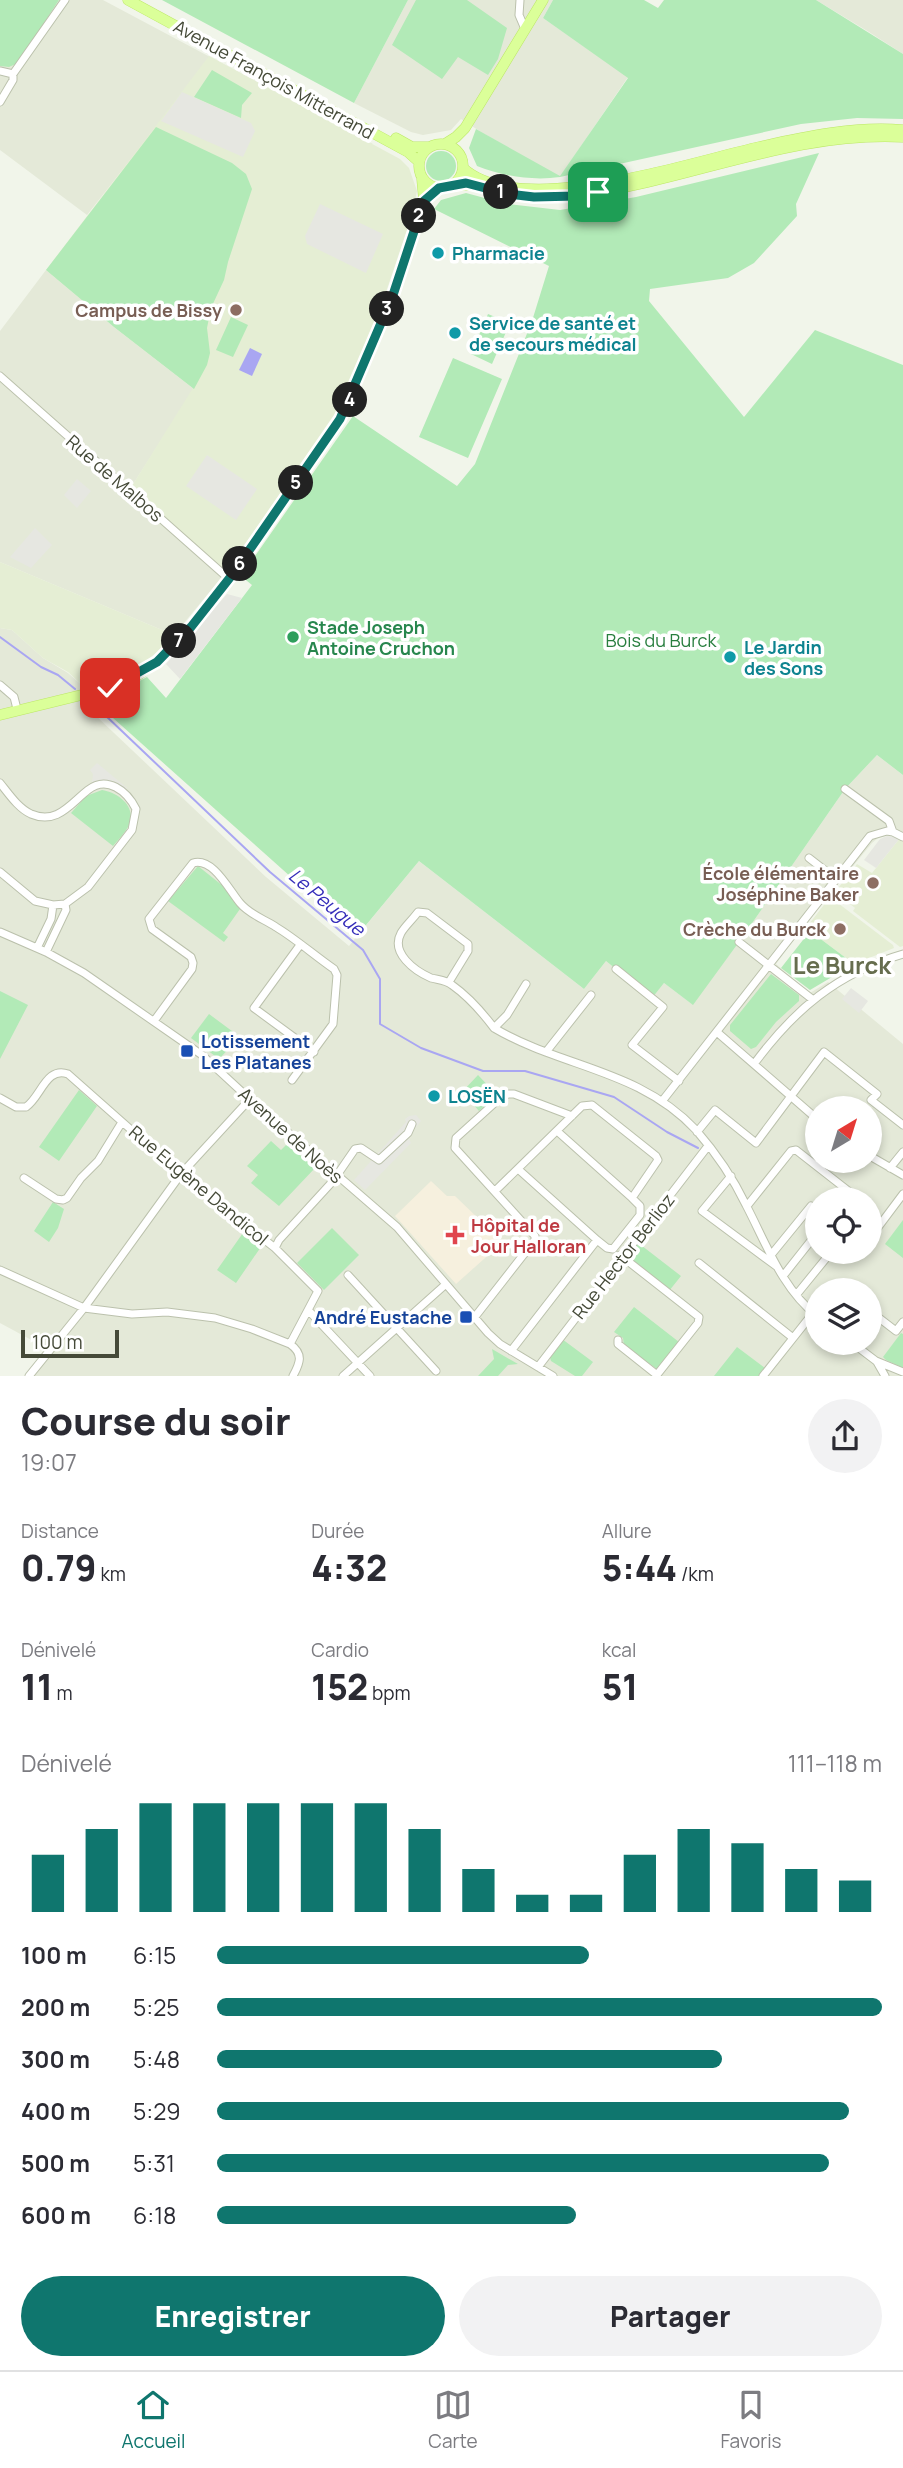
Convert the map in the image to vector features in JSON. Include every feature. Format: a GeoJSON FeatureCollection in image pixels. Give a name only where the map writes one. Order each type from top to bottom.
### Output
{"type":"FeatureCollection","features":[{"type":"Feature","properties":{"kind":"main road","name":"Avenue François Mitterrand"},"geometry":{"type":"LineString","coordinates":[[128,0],[408,152],[418,161]]}},
{"type":"Feature","properties":{"kind":"main road","name":"Avenue François Mitterrand"},"geometry":{"type":"LineString","coordinates":[[142,0],[412,147],[428,147]]}},
{"type":"Feature","properties":{"kind":"main road"},"geometry":{"type":"LineString","coordinates":[[0,715],[110,688],[157,662],[191,627],[229,579],[346,409],[393,295],[424,201],[418,161],[428,147],[445,144],[465,128],[543,0]]}},
{"type":"Feature","properties":{"kind":"main road"},"geometry":{"type":"LineString","coordinates":[[424,201],[458,180],[463,168],[461,141],[465,128]]}},
{"type":"Feature","properties":{"kind":"main road"},"geometry":{"type":"LineString","coordinates":[[463,168],[471,176],[512,187],[537,190],[569,189],[826,134],[903,130]]}},
{"type":"Feature","properties":{"kind":"main road"},"geometry":{"type":"LineString","coordinates":[[422,179],[431,186],[444,187],[466,183],[508,194],[534,197],[576,196],[812,144],[903,137]]}},
{"type":"Feature","properties":{"kind":"main road"},"geometry":{"type":"LineString","coordinates":[[445,144],[454,148],[461,157]]}},
{"type":"Feature","properties":{"kind":"street"},"geometry":{"type":"LineString","coordinates":[[0,102],[13,80],[13,74],[65,0]]}},
{"type":"Feature","properties":{"kind":"street"},"geometry":{"type":"LineString","coordinates":[[520,0],[519,15],[525,29]]}},
{"type":"Feature","properties":{"kind":"street"},"geometry":{"type":"LineString","coordinates":[[0,71],[13,74]]}},
{"type":"Feature","properties":{"kind":"street","name":"Rue de Malbos"},"geometry":{"type":"LineString","coordinates":[[0,376],[229,579]]}},
{"type":"Feature","properties":{"kind":"street"},"geometry":{"type":"LineString","coordinates":[[0,685],[13,698],[17,709]]}},
{"type":"Feature","properties":{"kind":"street"},"geometry":{"type":"LineString","coordinates":[[0,783],[25,811],[40,817],[50,817],[67,810],[90,788],[100,785],[118,787],[132,800],[136,809],[132,830],[88,887],[65,904],[53,905],[35,901],[0,872]]}},
{"type":"Feature","properties":{"kind":"street"},"geometry":{"type":"LineString","coordinates":[[845,789],[889,821],[893,832]]}},
{"type":"Feature","properties":{"kind":"street"},"geometry":{"type":"LineString","coordinates":[[663,1100],[870,836],[887,831],[903,837]]}},
{"type":"Feature","properties":{"kind":"street"},"geometry":{"type":"LineString","coordinates":[[809,858],[836,879]]}},
{"type":"Feature","properties":{"kind":"street"},"geometry":{"type":"LineString","coordinates":[[154,1021],[194,963],[191,957],[152,929],[149,919],[193,863],[205,863],[227,884],[241,905],[257,918],[277,927],[337,975],[333,1024],[292,1080]]}},
{"type":"Feature","properties":{"kind":"street"},"geometry":{"type":"LineString","coordinates":[[46,952],[66,909],[65,904]]}},
{"type":"Feature","properties":{"kind":"street"},"geometry":{"type":"LineString","coordinates":[[37,948],[48,925],[53,905]]}},
{"type":"Feature","properties":{"kind":"street"},"geometry":{"type":"LineString","coordinates":[[449,982],[468,951],[468,944],[427,913],[418,912],[401,933],[398,943],[400,953],[412,966],[430,977],[449,982],[478,1007],[494,1028],[518,1042],[631,1083],[663,1100],[697,1132],[731,1177],[776,1266],[805,1303]]}},
{"type":"Feature","properties":{"kind":"street","name":"Avenue de Noès"},"geometry":{"type":"LineString","coordinates":[[0,932],[46,952],[84,973],[202,1055],[397,1227],[488,1333],[511,1351],[552,1376]]}},
{"type":"Feature","properties":{"kind":"street"},"geometry":{"type":"LineString","coordinates":[[739,942],[812,999]]}},
{"type":"Feature","properties":{"kind":"street"},"geometry":{"type":"LineString","coordinates":[[300,945],[254,1008],[314,1052]]}},
{"type":"Feature","properties":{"kind":"street"},"geometry":{"type":"LineString","coordinates":[[754,1064],[787,1022],[812,999],[862,970],[903,954]]}},
{"type":"Feature","properties":{"kind":"street"},"geometry":{"type":"LineString","coordinates":[[616,969],[663,1007],[632,1045],[679,1081]]}},
{"type":"Feature","properties":{"kind":"street"},"geometry":{"type":"LineString","coordinates":[[494,1028],[507,1015],[526,984]]}},
{"type":"Feature","properties":{"kind":"street"},"geometry":{"type":"LineString","coordinates":[[546,1052],[591,995]]}},
{"type":"Feature","properties":{"kind":"street"},"geometry":{"type":"LineString","coordinates":[[718,1033],[805,1109]]}},
{"type":"Feature","properties":{"kind":"street"},"geometry":{"type":"LineString","coordinates":[[697,1132],[715,1110],[756,1143],[824,1052],[877,1094],[871,1100],[903,1125]]}},
{"type":"Feature","properties":{"kind":"street","name":"Rue Eugène Dandicol"},"geometry":{"type":"LineString","coordinates":[[0,1098],[16,1107],[26,1107],[52,1074],[68,1074],[181,1174],[275,1248],[318,1291],[309,1311]]}},
{"type":"Feature","properties":{"kind":"street"},"geometry":{"type":"LineString","coordinates":[[474,1318],[535,1240],[534,1232],[455,1148],[456,1138],[508,1094],[572,1116]]}},
{"type":"Feature","properties":{"kind":"street"},"geometry":{"type":"LineString","coordinates":[[31,1376],[181,1174],[250,1099]]}},
{"type":"Feature","properties":{"kind":"street"},"geometry":{"type":"LineString","coordinates":[[495,1191],[582,1106],[592,1105],[656,1156],[657,1164],[632,1198]]}},
{"type":"Feature","properties":{"kind":"street"},"geometry":{"type":"LineString","coordinates":[[24,1178],[30,1187],[56,1199],[67,1198],[81,1178],[98,1161],[122,1122]]}},
{"type":"Feature","properties":{"kind":"street"},"geometry":{"type":"LineString","coordinates":[[275,1248],[355,1149],[361,1148],[379,1160],[384,1158],[408,1133],[412,1124]]}},
{"type":"Feature","properties":{"kind":"street"},"geometry":{"type":"LineString","coordinates":[[557,1131],[640,1206],[640,1214],[613,1249]]}},
{"type":"Feature","properties":{"kind":"street","name":"Rue Hector Berlioz"},"geometry":{"type":"LineString","coordinates":[[538,1367],[708,1146]]}},
{"type":"Feature","properties":{"kind":"street"},"geometry":{"type":"LineString","coordinates":[[747,1206],[791,1152],[796,1150],[843,1187]]}},
{"type":"Feature","properties":{"kind":"street"},"geometry":{"type":"LineString","coordinates":[[890,1168],[903,1152]]}},
{"type":"Feature","properties":{"kind":"street"},"geometry":{"type":"LineString","coordinates":[[882,1163],[903,1175]]}},
{"type":"Feature","properties":{"kind":"street"},"geometry":{"type":"LineString","coordinates":[[518,1169],[597,1240],[613,1249],[699,1317],[698,1323],[657,1375],[618,1344],[618,1340]]}},
{"type":"Feature","properties":{"kind":"street"},"geometry":{"type":"LineString","coordinates":[[731,1177],[702,1211],[776,1266]]}},
{"type":"Feature","properties":{"kind":"street"},"geometry":{"type":"LineString","coordinates":[[882,1222],[903,1194]]}},
{"type":"Feature","properties":{"kind":"street"},"geometry":{"type":"LineString","coordinates":[[771,1255],[805,1213]]}},
{"type":"Feature","properties":{"kind":"street"},"geometry":{"type":"LineString","coordinates":[[511,1351],[597,1240]]}},
{"type":"Feature","properties":{"kind":"street"},"geometry":{"type":"LineString","coordinates":[[783,1276],[805,1248]]}},
{"type":"Feature","properties":{"kind":"street"},"geometry":{"type":"LineString","coordinates":[[699,1264],[793,1338]]}},
{"type":"Feature","properties":{"kind":"street"},"geometry":{"type":"LineString","coordinates":[[797,1294],[821,1264]]}},
{"type":"Feature","properties":{"kind":"street"},"geometry":{"type":"LineString","coordinates":[[0,1270],[84,1308],[132,1314],[167,1312],[215,1318],[252,1329],[290,1344],[297,1350],[301,1362],[293,1376]]}},
{"type":"Feature","properties":{"kind":"street"},"geometry":{"type":"LineString","coordinates":[[348,1275],[436,1371]]}},
{"type":"Feature","properties":{"kind":"street"},"geometry":{"type":"LineString","coordinates":[[343,1376],[446,1283]]}},
{"type":"Feature","properties":{"kind":"street"},"geometry":{"type":"LineString","coordinates":[[290,1344],[309,1311],[370,1376]]}},
{"type":"Feature","properties":{"kind":"street"},"geometry":{"type":"LineString","coordinates":[[882,1320],[896,1331],[903,1322]]}},
{"type":"Feature","properties":{"kind":"street"},"geometry":{"type":"LineString","coordinates":[[763,1376],[805,1325]]}},
{"type":"Feature","properties":{"kind":"street"},"geometry":{"type":"LineString","coordinates":[[867,1355],[876,1362],[903,1372]]}},
{"type":"Feature","properties":{"kind":"street"},"geometry":{"type":"LineString","coordinates":[[876,1362],[885,1376]]}},
{"type":"Feature","properties":{"kind":"shaded area"},"geometry":{"type":"Polygon","coordinates":[[[59,0],[103,0],[373,144],[156,127],[87,215],[0,150],[0,30],[26,51],[59,0]]]}},
{"type":"Feature","properties":{"kind":"shaded area"},"geometry":{"type":"Polygon","coordinates":[[[408,0],[553,0],[543,18],[628,77],[560,177],[461,119],[451,130],[423,135],[411,132],[354,103],[408,0]]]}},
{"type":"Feature","properties":{"kind":"shaded area"},"geometry":{"type":"Polygon","coordinates":[[[816,0],[903,0],[903,54],[869,32],[816,0]]]}},
{"type":"Feature","properties":{"kind":"shaded area","name":"Campus de Bissy"},"geometry":{"type":"Polygon","coordinates":[[[209,56],[400,159],[409,168],[417,191],[411,218],[386,292],[340,406],[227,571],[130,489],[193,388],[46,270],[209,56]]]}},
{"type":"Feature","properties":{"kind":"shaded area"},"geometry":{"type":"Polygon","coordinates":[[[182,92],[251,123],[255,131],[243,157],[161,121],[182,92]]]}},
{"type":"Feature","properties":{"kind":"shaded area"},"geometry":{"type":"Polygon","coordinates":[[[320,204],[383,234],[366,273],[307,244],[305,236],[320,204]]]}},
{"type":"Feature","properties":{"kind":"shaded area"},"geometry":{"type":"Polygon","coordinates":[[[46,270],[194,389],[130,489],[227,571],[174,635],[0,562],[0,331],[46,270]]]}},
{"type":"Feature","properties":{"kind":"shaded area"},"geometry":{"type":"Polygon","coordinates":[[[250,348],[262,354],[252,376],[239,370],[250,348]]]}},
{"type":"Feature","properties":{"kind":"shaded area"},"geometry":{"type":"Polygon","coordinates":[[[207,455],[257,489],[236,520],[186,486],[207,455]]]}},
{"type":"Feature","properties":{"kind":"shaded area"},"geometry":{"type":"Polygon","coordinates":[[[77,479],[91,491],[77,508],[64,495],[77,479]]]}},
{"type":"Feature","properties":{"kind":"shaded area"},"geometry":{"type":"Polygon","coordinates":[[[35,528],[52,545],[31,568],[10,557],[35,528]]]}},
{"type":"Feature","properties":{"kind":"shaded area"},"geometry":{"type":"Polygon","coordinates":[[[0,562],[174,635],[134,670],[84,687],[68,672],[43,658],[12,630],[0,628],[0,562]]]}},
{"type":"Feature","properties":{"kind":"shaded area"},"geometry":{"type":"Polygon","coordinates":[[[227,594],[242,598],[180,679],[166,664],[227,594]]]}},
{"type":"Feature","properties":{"kind":"shaded area"},"geometry":{"type":"Polygon","coordinates":[[[0,628],[12,630],[43,658],[68,673],[84,687],[75,696],[266,877],[349,946],[419,861],[584,989],[606,961],[652,997],[664,983],[692,1004],[739,942],[845,789],[877,755],[903,775],[903,838],[892,835],[879,837],[872,843],[776,964],[810,993],[828,982],[903,1044],[903,1376],[29,1376],[50,1350],[0,1323],[0,628]]]}},
{"type":"Feature","properties":{"kind":"shaded area"},"geometry":{"type":"Polygon","coordinates":[[[97,763],[127,788],[110,781],[92,783],[93,774],[90,770],[97,763]]]}},
{"type":"Feature","properties":{"kind":"shaded area"},"geometry":{"type":"Polygon","coordinates":[[[887,836],[900,838],[876,868],[864,860],[880,839],[887,836]]]}},
{"type":"Feature","properties":{"kind":"shaded area","name":"École élémentaire Joséphine Baker"},"geometry":{"type":"Polygon","coordinates":[[[900,838],[903,839],[903,946],[900,947],[853,911],[855,908],[835,892],[857,864],[872,873],[900,838]]]}},
{"type":"Feature","properties":{"kind":"shaded area","name":"Crèche du Burck"},"geometry":{"type":"Polygon","coordinates":[[[830,897],[894,948],[854,964],[806,928],[830,897]]]}},
{"type":"Feature","properties":{"kind":"shaded area"},"geometry":{"type":"Polygon","coordinates":[[[851,988],[868,1001],[859,1013],[842,999],[851,988]]]}},
{"type":"Feature","properties":{"kind":"shaded area"},"geometry":{"type":"Polygon","coordinates":[[[416,1115],[421,1121],[408,1137],[411,1143],[365,1190],[354,1180],[406,1122],[405,1119],[416,1115]]]}},
{"type":"Feature","properties":{"kind":"shaded area","name":"Hôpital de Jour Halloran"},"geometry":{"type":"Polygon","coordinates":[[[431,1181],[447,1196],[455,1196],[503,1242],[456,1284],[395,1216],[431,1181]]]}},
{"type":"Feature","properties":{"kind":"green space"},"geometry":{"type":"Polygon","coordinates":[[[0,0],[59,0],[18,63],[9,67],[0,66],[0,0]]]}},
{"type":"Feature","properties":{"kind":"green space"},"geometry":{"type":"Polygon","coordinates":[[[162,0],[408,0],[354,103],[162,0]]]}},
{"type":"Feature","properties":{"kind":"green space"},"geometry":{"type":"Polygon","coordinates":[[[416,0],[467,0],[507,28],[498,59],[488,75],[458,57],[442,79],[392,45],[416,0]]]}},
{"type":"Feature","properties":{"kind":"green space"},"geometry":{"type":"Polygon","coordinates":[[[553,0],[644,0],[658,8],[664,0],[816,0],[903,54],[903,119],[857,118],[801,124],[560,177],[518,177],[477,166],[469,148],[476,129],[560,176],[628,78],[543,18],[553,0]]]}},
{"type":"Feature","properties":{"kind":"green space"},"geometry":{"type":"Polygon","coordinates":[[[212,70],[252,93],[242,105],[241,118],[194,97],[212,70]]]}},
{"type":"Feature","properties":{"kind":"green space"},"geometry":{"type":"Polygon","coordinates":[[[156,127],[232,163],[246,174],[252,189],[224,280],[211,308],[207,328],[210,353],[207,365],[194,389],[46,270],[156,127]]]}},
{"type":"Feature","properties":{"kind":"green space"},"geometry":{"type":"Polygon","coordinates":[[[441,151],[452,155],[456,166],[452,177],[441,181],[430,177],[426,166],[430,155],[441,151]]]}},
{"type":"Feature","properties":{"kind":"green space","name":"Bois du Burck"},"geometry":{"type":"Polygon","coordinates":[[[819,153],[796,204],[797,216],[754,263],[728,278],[650,289],[649,301],[744,417],[815,330],[903,365],[903,775],[877,755],[845,789],[693,1005],[664,983],[652,998],[606,961],[584,989],[419,861],[357,936],[94,701],[115,694],[147,677],[166,698],[252,585],[241,576],[353,416],[457,486],[475,464],[532,321],[549,266],[434,209],[441,200],[466,193],[507,204],[560,210],[636,197],[819,153]]]}},
{"type":"Feature","properties":{"kind":"green space"},"geometry":{"type":"Polygon","coordinates":[[[488,314],[510,323],[492,364],[471,354],[488,314]]]}},
{"type":"Feature","properties":{"kind":"green space"},"geometry":{"type":"Polygon","coordinates":[[[231,317],[248,325],[233,357],[216,350],[231,317]]]}},
{"type":"Feature","properties":{"kind":"green space"},"geometry":{"type":"Polygon","coordinates":[[[453,358],[502,379],[468,458],[419,437],[453,358]]]}},
{"type":"Feature","properties":{"kind":"green space"},"geometry":{"type":"Polygon","coordinates":[[[102,790],[115,794],[125,802],[131,813],[128,827],[113,846],[71,813],[86,796],[102,790]]]}},
{"type":"Feature","properties":{"kind":"green space"},"geometry":{"type":"Polygon","coordinates":[[[198,866],[223,886],[240,909],[223,933],[228,937],[224,942],[168,901],[198,866]]]}},
{"type":"Feature","properties":{"kind":"green space"},"geometry":{"type":"Polygon","coordinates":[[[810,931],[854,964],[810,990],[781,968],[810,931]]]}},
{"type":"Feature","properties":{"kind":"green space"},"geometry":{"type":"Polygon","coordinates":[[[771,974],[799,995],[799,1001],[776,1022],[756,1047],[751,1049],[730,1031],[730,1025],[771,974]]]}},
{"type":"Feature","properties":{"kind":"green space"},"geometry":{"type":"Polygon","coordinates":[[[0,991],[28,1005],[0,1059],[0,991]]]}},
{"type":"Feature","properties":{"kind":"green space"},"geometry":{"type":"Polygon","coordinates":[[[209,1014],[240,1037],[219,1059],[191,1038],[209,1014]]]}},
{"type":"Feature","properties":{"kind":"green space"},"geometry":{"type":"Polygon","coordinates":[[[478,1075],[497,1095],[479,1111],[462,1092],[478,1075]]]}},
{"type":"Feature","properties":{"kind":"green space"},"geometry":{"type":"Polygon","coordinates":[[[79,1090],[97,1106],[59,1161],[39,1147],[79,1090]]]}},
{"type":"Feature","properties":{"kind":"green space"},"geometry":{"type":"Polygon","coordinates":[[[271,1141],[281,1150],[287,1144],[315,1168],[279,1206],[251,1183],[258,1175],[247,1166],[271,1141]]]}},
{"type":"Feature","properties":{"kind":"green space"},"geometry":{"type":"Polygon","coordinates":[[[53,1202],[64,1209],[58,1228],[49,1242],[34,1231],[53,1202]]]}},
{"type":"Feature","properties":{"kind":"green space"},"geometry":{"type":"Polygon","coordinates":[[[903,1220],[903,1258],[885,1244],[903,1220]]]}},
{"type":"Feature","properties":{"kind":"green space"},"geometry":{"type":"Polygon","coordinates":[[[332,1228],[359,1255],[324,1290],[297,1263],[332,1228]]]}},
{"type":"Feature","properties":{"kind":"green space"},"geometry":{"type":"Polygon","coordinates":[[[245,1230],[263,1244],[236,1283],[217,1270],[245,1230]]]}},
{"type":"Feature","properties":{"kind":"green space"},"geometry":{"type":"Polygon","coordinates":[[[637,1242],[681,1276],[669,1291],[627,1256],[637,1242]]]}},
{"type":"Feature","properties":{"kind":"green space"},"geometry":{"type":"Polygon","coordinates":[[[634,1307],[679,1342],[657,1369],[624,1346],[623,1338],[614,1332],[634,1307]]]}},
{"type":"Feature","properties":{"kind":"green space"},"geometry":{"type":"Polygon","coordinates":[[[901,1333],[903,1334],[903,1368],[883,1357],[901,1333]]]}},
{"type":"Feature","properties":{"kind":"green space"},"geometry":{"type":"Polygon","coordinates":[[[562,1339],[593,1362],[582,1376],[575,1376],[551,1361],[549,1354],[562,1339]]]}},
{"type":"Feature","properties":{"kind":"green space"},"geometry":{"type":"Polygon","coordinates":[[[737,1347],[765,1368],[759,1376],[714,1376],[737,1347]]]}},
{"type":"Feature","properties":{"kind":"green space"},"geometry":{"type":"Polygon","coordinates":[[[492,1349],[518,1364],[508,1365],[498,1376],[478,1376],[494,1359],[492,1349]]]}},
{"type":"Feature","properties":{"kind":"waterway","name":"Le Peugue"},"geometry":{"type":"LineString","coordinates":[[0,637],[75,689]]}},
{"type":"Feature","properties":{"kind":"waterway","name":"Le Peugue"},"geometry":{"type":"LineString","coordinates":[[85,704],[105,715],[270,872],[363,950],[380,979],[380,1024],[421,1048],[483,1071],[525,1071],[614,1097],[667,1132],[698,1148]]}},
{"type":"Feature","properties":{"kind":"place","name":"Pharmacie"},"geometry":{"type":"Point","coordinates":[438,253]}},
{"type":"Feature","properties":{"kind":"place","name":"Campus de Bissy"},"geometry":{"type":"Point","coordinates":[236,310]}},
{"type":"Feature","properties":{"kind":"place","name":"Service de santé et de secours médical"},"geometry":{"type":"Point","coordinates":[455,333]}},
{"type":"Feature","properties":{"kind":"place","name":"Stade Joseph Antoine Cruchon"},"geometry":{"type":"Point","coordinates":[293,637]}},
{"type":"Feature","properties":{"kind":"place","name":"Le Jardin des Sons"},"geometry":{"type":"Point","coordinates":[730,657]}},
{"type":"Feature","properties":{"kind":"place","name":"École élémentaire Joséphine Baker"},"geometry":{"type":"Point","coordinates":[873,883]}},
{"type":"Feature","properties":{"kind":"place","name":"Crèche du Burck"},"geometry":{"type":"Point","coordinates":[840,929]}},
{"type":"Feature","properties":{"kind":"place","name":"Lotissement Les Platanes"},"geometry":{"type":"Point","coordinates":[187,1051]}},
{"type":"Feature","properties":{"kind":"place","name":"LOSËN"},"geometry":{"type":"Point","coordinates":[434,1096]}},
{"type":"Feature","properties":{"kind":"place","name":"Hôpital de Jour Halloran"},"geometry":{"type":"Point","coordinates":[455,1235]}},
{"type":"Feature","properties":{"kind":"place","name":"André Eustache"},"geometry":{"type":"Point","coordinates":[466,1317]}},
{"type":"Feature","properties":{"kind":"district","name":"Le Burck"},"geometry":{"type":"Point","coordinates":[842,964]}},
{"type":"Feature","properties":{"kind":"route"},"geometry":{"type":"LineString","coordinates":[[110,688],[138,675],[157,662],[191,627],[232,575],[340,419],[393,295],[424,201],[439,188],[466,183],[508,194],[534,197],[576,196],[598,192]]}}]}
